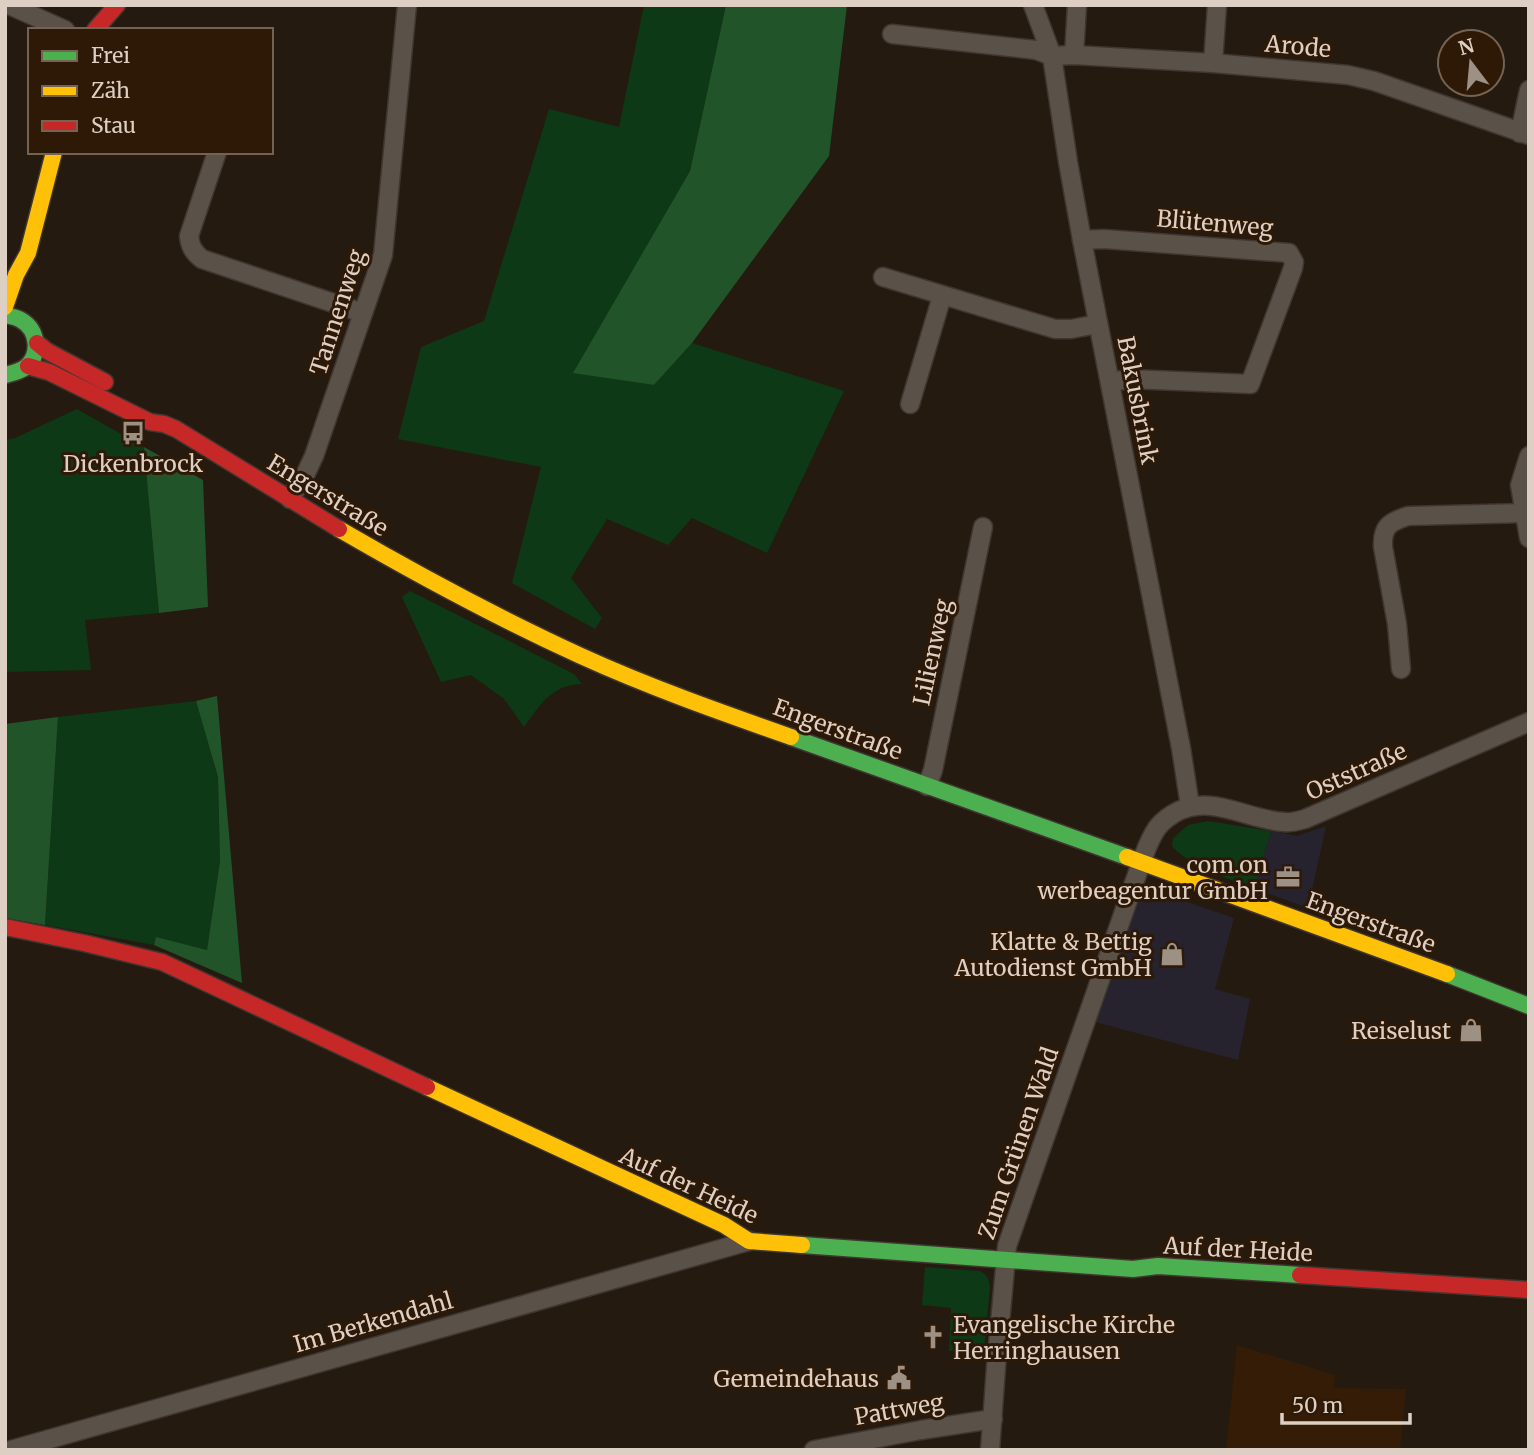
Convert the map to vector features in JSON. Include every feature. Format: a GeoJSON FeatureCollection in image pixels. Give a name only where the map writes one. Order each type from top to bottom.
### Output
{"type":"FeatureCollection","features":[{"type":"Feature","properties":{"kind":"main road"},"geometry":{"type":"LineString","coordinates":[[97,28],[117,5]]}},
{"type":"Feature","properties":{"kind":"main road"},"geometry":{"type":"LineString","coordinates":[[5,307],[16,275],[28,253],[53,154]]}},
{"type":"Feature","properties":{"kind":"main road"},"geometry":{"type":"LineString","coordinates":[[25,321],[28,253]]}},
{"type":"Feature","properties":{"kind":"main road"},"geometry":{"type":"LineString","coordinates":[[5,315],[25,321],[37,343],[36,352],[28,366],[7,379]]}},
{"type":"Feature","properties":{"kind":"main road","name":"Engerstraße"},"geometry":{"type":"LineString","coordinates":[[37,343],[156,412],[164,424]]}},
{"type":"Feature","properties":{"kind":"main road","name":"Engerstraße"},"geometry":{"type":"LineString","coordinates":[[28,366],[49,372],[150,422],[164,424],[342,532],[449,592],[613,670],[1272,909],[1529,1006]]}},
{"type":"Feature","properties":{"kind":"main road","name":"Auf der Heide"},"geometry":{"type":"LineString","coordinates":[[5,927],[53,935],[162,962],[724,1225],[749,1241],[1005,1261],[1133,1269],[1158,1266],[1529,1290]]}},
{"type":"Feature","properties":{"kind":"street"},"geometry":{"type":"LineString","coordinates":[[9,5],[61,28]]}},
{"type":"Feature","properties":{"kind":"street","name":"Tannenweg"},"geometry":{"type":"LineString","coordinates":[[290,499],[314,456],[383,256],[408,5]]}},
{"type":"Feature","properties":{"kind":"street","name":"Bakusbrink"},"geometry":{"type":"LineString","coordinates":[[1033,5],[1052,56],[1082,240],[1190,806]]}},
{"type":"Feature","properties":{"kind":"street"},"geometry":{"type":"LineString","coordinates":[[1073,55],[1077,5]]}},
{"type":"Feature","properties":{"kind":"street"},"geometry":{"type":"LineString","coordinates":[[1213,63],[1217,5]]}},
{"type":"Feature","properties":{"kind":"street","name":"Arode"},"geometry":{"type":"LineString","coordinates":[[892,34],[1036,50],[1052,56],[1213,63],[1348,75],[1374,80],[1525,134]]}},
{"type":"Feature","properties":{"kind":"street"},"geometry":{"type":"LineString","coordinates":[[1525,134],[1529,90]]}},
{"type":"Feature","properties":{"kind":"street"},"geometry":{"type":"LineString","coordinates":[[216,154],[189,236],[195,253],[202,259],[363,313]]}},
{"type":"Feature","properties":{"kind":"street","name":"Blütenweg"},"geometry":{"type":"LineString","coordinates":[[1082,240],[1104,239],[1289,253],[1293,256],[1293,268],[1250,384],[1130,380],[1111,382]]}},
{"type":"Feature","properties":{"kind":"street"},"geometry":{"type":"LineString","coordinates":[[883,277],[1055,329],[1098,324]]}},
{"type":"Feature","properties":{"kind":"street"},"geometry":{"type":"LineString","coordinates":[[909,404],[942,296]]}},
{"type":"Feature","properties":{"kind":"street"},"geometry":{"type":"LineString","coordinates":[[1529,456],[1520,485],[1529,537]]}},
{"type":"Feature","properties":{"kind":"street"},"geometry":{"type":"LineString","coordinates":[[1401,669],[1397,624],[1383,548],[1386,528],[1394,520],[1408,516],[1524,501]]}},
{"type":"Feature","properties":{"kind":"street","name":"Lilienweg"},"geometry":{"type":"LineString","coordinates":[[927,786],[933,770],[983,527]]}},
{"type":"Feature","properties":{"kind":"street","name":"Oststraße"},"geometry":{"type":"LineString","coordinates":[[1190,806],[1224,807],[1282,822],[1305,820],[1529,722]]}},
{"type":"Feature","properties":{"kind":"street"},"geometry":{"type":"LineString","coordinates":[[1141,863],[1154,833],[1163,821],[1190,806]]}},
{"type":"Feature","properties":{"kind":"street","name":"Zum Grünen Wald"},"geometry":{"type":"LineString","coordinates":[[990,1450],[1007,1246],[1141,863]]}},
{"type":"Feature","properties":{"kind":"street","name":"Im Berkendahl"},"geometry":{"type":"LineString","coordinates":[[11,1450],[749,1241]]}},
{"type":"Feature","properties":{"kind":"street","name":"Pattweg"},"geometry":{"type":"LineString","coordinates":[[814,1450],[993,1419]]}},
{"type":"Feature","properties":{"kind":"shaded area"},"geometry":{"type":"Polygon","coordinates":[[[1326,826],[1308,908],[1254,888],[1271,831],[1297,836],[1326,826]]]}},
{"type":"Feature","properties":{"kind":"shaded area","name":"Klatte & Bettig Autodienst GmbH"},"geometry":{"type":"Polygon","coordinates":[[[1152,890],[1234,918],[1215,989],[1250,999],[1238,1060],[1095,1022],[1139,900],[1148,903],[1152,890]]]}},
{"type":"Feature","properties":{"kind":"shaded area"},"geometry":{"type":"Polygon","coordinates":[[[1237,1345],[1335,1375],[1334,1388],[1406,1389],[1400,1450],[1226,1450],[1237,1345]]]}},
{"type":"Feature","properties":{"kind":"green space"},"geometry":{"type":"Polygon","coordinates":[[[644,5],[726,5],[690,171],[574,372],[654,385],[692,343],[844,391],[767,553],[692,518],[668,545],[607,519],[571,578],[602,618],[595,629],[512,583],[541,467],[398,439],[421,347],[484,321],[549,109],[619,127],[644,5]]]}},
{"type":"Feature","properties":{"kind":"green space"},"geometry":{"type":"Polygon","coordinates":[[[726,5],[847,5],[829,156],[692,343],[654,385],[573,373],[690,171],[726,5]]]}},
{"type":"Feature","properties":{"kind":"green space"},"geometry":{"type":"Polygon","coordinates":[[[77,409],[144,447],[159,613],[85,620],[91,670],[5,672],[5,440],[15,438],[77,409]]]}},
{"type":"Feature","properties":{"kind":"green space"},"geometry":{"type":"Polygon","coordinates":[[[144,447],[203,480],[208,607],[159,613],[144,447]]]}},
{"type":"Feature","properties":{"kind":"green space"},"geometry":{"type":"Polygon","coordinates":[[[410,591],[574,674],[582,684],[562,688],[548,697],[524,727],[504,699],[471,675],[441,682],[402,597],[410,591]]]}},
{"type":"Feature","properties":{"kind":"green space"},"geometry":{"type":"Polygon","coordinates":[[[217,696],[242,983],[154,945],[156,937],[207,950],[220,861],[218,777],[196,701],[217,696]]]}},
{"type":"Feature","properties":{"kind":"green space"},"geometry":{"type":"Polygon","coordinates":[[[196,701],[218,777],[220,861],[207,950],[156,938],[154,945],[45,925],[58,717],[196,701]]]}},
{"type":"Feature","properties":{"kind":"green space"},"geometry":{"type":"Polygon","coordinates":[[[58,717],[45,925],[5,918],[5,724],[58,717]]]}},
{"type":"Feature","properties":{"kind":"green space"},"geometry":{"type":"Polygon","coordinates":[[[1208,821],[1271,831],[1254,888],[1199,866],[1172,846],[1173,838],[1188,825],[1208,821]]]}},
{"type":"Feature","properties":{"kind":"green space"},"geometry":{"type":"Polygon","coordinates":[[[925,1267],[979,1271],[987,1277],[990,1288],[983,1360],[969,1359],[969,1353],[949,1351],[951,1308],[922,1305],[925,1267]]]}},
{"type":"Feature","properties":{"kind":"traffic: fast"},"geometry":{"type":"LineString","coordinates":[[5,315],[27,324],[36,342],[31,362],[26,367],[5,375]]}},
{"type":"Feature","properties":{"kind":"traffic: fast"},"geometry":{"type":"LineString","coordinates":[[791,737],[1127,857]]}},
{"type":"Feature","properties":{"kind":"traffic: fast"},"geometry":{"type":"LineString","coordinates":[[1447,974],[1529,1006]]}},
{"type":"Feature","properties":{"kind":"traffic: fast"},"geometry":{"type":"LineString","coordinates":[[802,1245],[1133,1269],[1158,1266],[1300,1275]]}},
{"type":"Feature","properties":{"kind":"traffic: slow"},"geometry":{"type":"LineString","coordinates":[[5,307],[16,275],[28,253],[53,154]]}},
{"type":"Feature","properties":{"kind":"traffic: slow"},"geometry":{"type":"LineString","coordinates":[[339,529],[458,596],[581,656],[659,689],[791,737]]}},
{"type":"Feature","properties":{"kind":"traffic: slow"},"geometry":{"type":"LineString","coordinates":[[1127,857],[1447,974]]}},
{"type":"Feature","properties":{"kind":"traffic: slow"},"geometry":{"type":"LineString","coordinates":[[427,1087],[724,1225],[749,1241],[802,1245]]}},
{"type":"Feature","properties":{"kind":"traffic: jam"},"geometry":{"type":"LineString","coordinates":[[97,28],[117,5]]}},
{"type":"Feature","properties":{"kind":"traffic: jam"},"geometry":{"type":"LineString","coordinates":[[37,343],[105,382]]}},
{"type":"Feature","properties":{"kind":"traffic: jam"},"geometry":{"type":"LineString","coordinates":[[28,366],[49,372],[150,422],[176,429],[339,529]]}},
{"type":"Feature","properties":{"kind":"traffic: jam"},"geometry":{"type":"LineString","coordinates":[[5,927],[162,962],[427,1087]]}},
{"type":"Feature","properties":{"kind":"traffic: jam"},"geometry":{"type":"LineString","coordinates":[[1300,1275],[1529,1290]]}},
{"type":"Feature","properties":{"kind":"place","name":"Dickenbrock"},"geometry":{"type":"Point","coordinates":[133,433]}},
{"type":"Feature","properties":{"kind":"place","name":"com.on werbeagentur GmbH"},"geometry":{"type":"Point","coordinates":[1288,877]}},
{"type":"Feature","properties":{"kind":"place","name":"Klatte & Bettig Autodienst GmbH"},"geometry":{"type":"Point","coordinates":[1172,954]}},
{"type":"Feature","properties":{"kind":"place","name":"Reiselust"},"geometry":{"type":"Point","coordinates":[1471,1030]}},
{"type":"Feature","properties":{"kind":"place","name":"Evangelische Kirche Herringhausen"},"geometry":{"type":"Point","coordinates":[933,1337]}},
{"type":"Feature","properties":{"kind":"place","name":"Gemeindehaus"},"geometry":{"type":"Point","coordinates":[899,1378]}}]}
